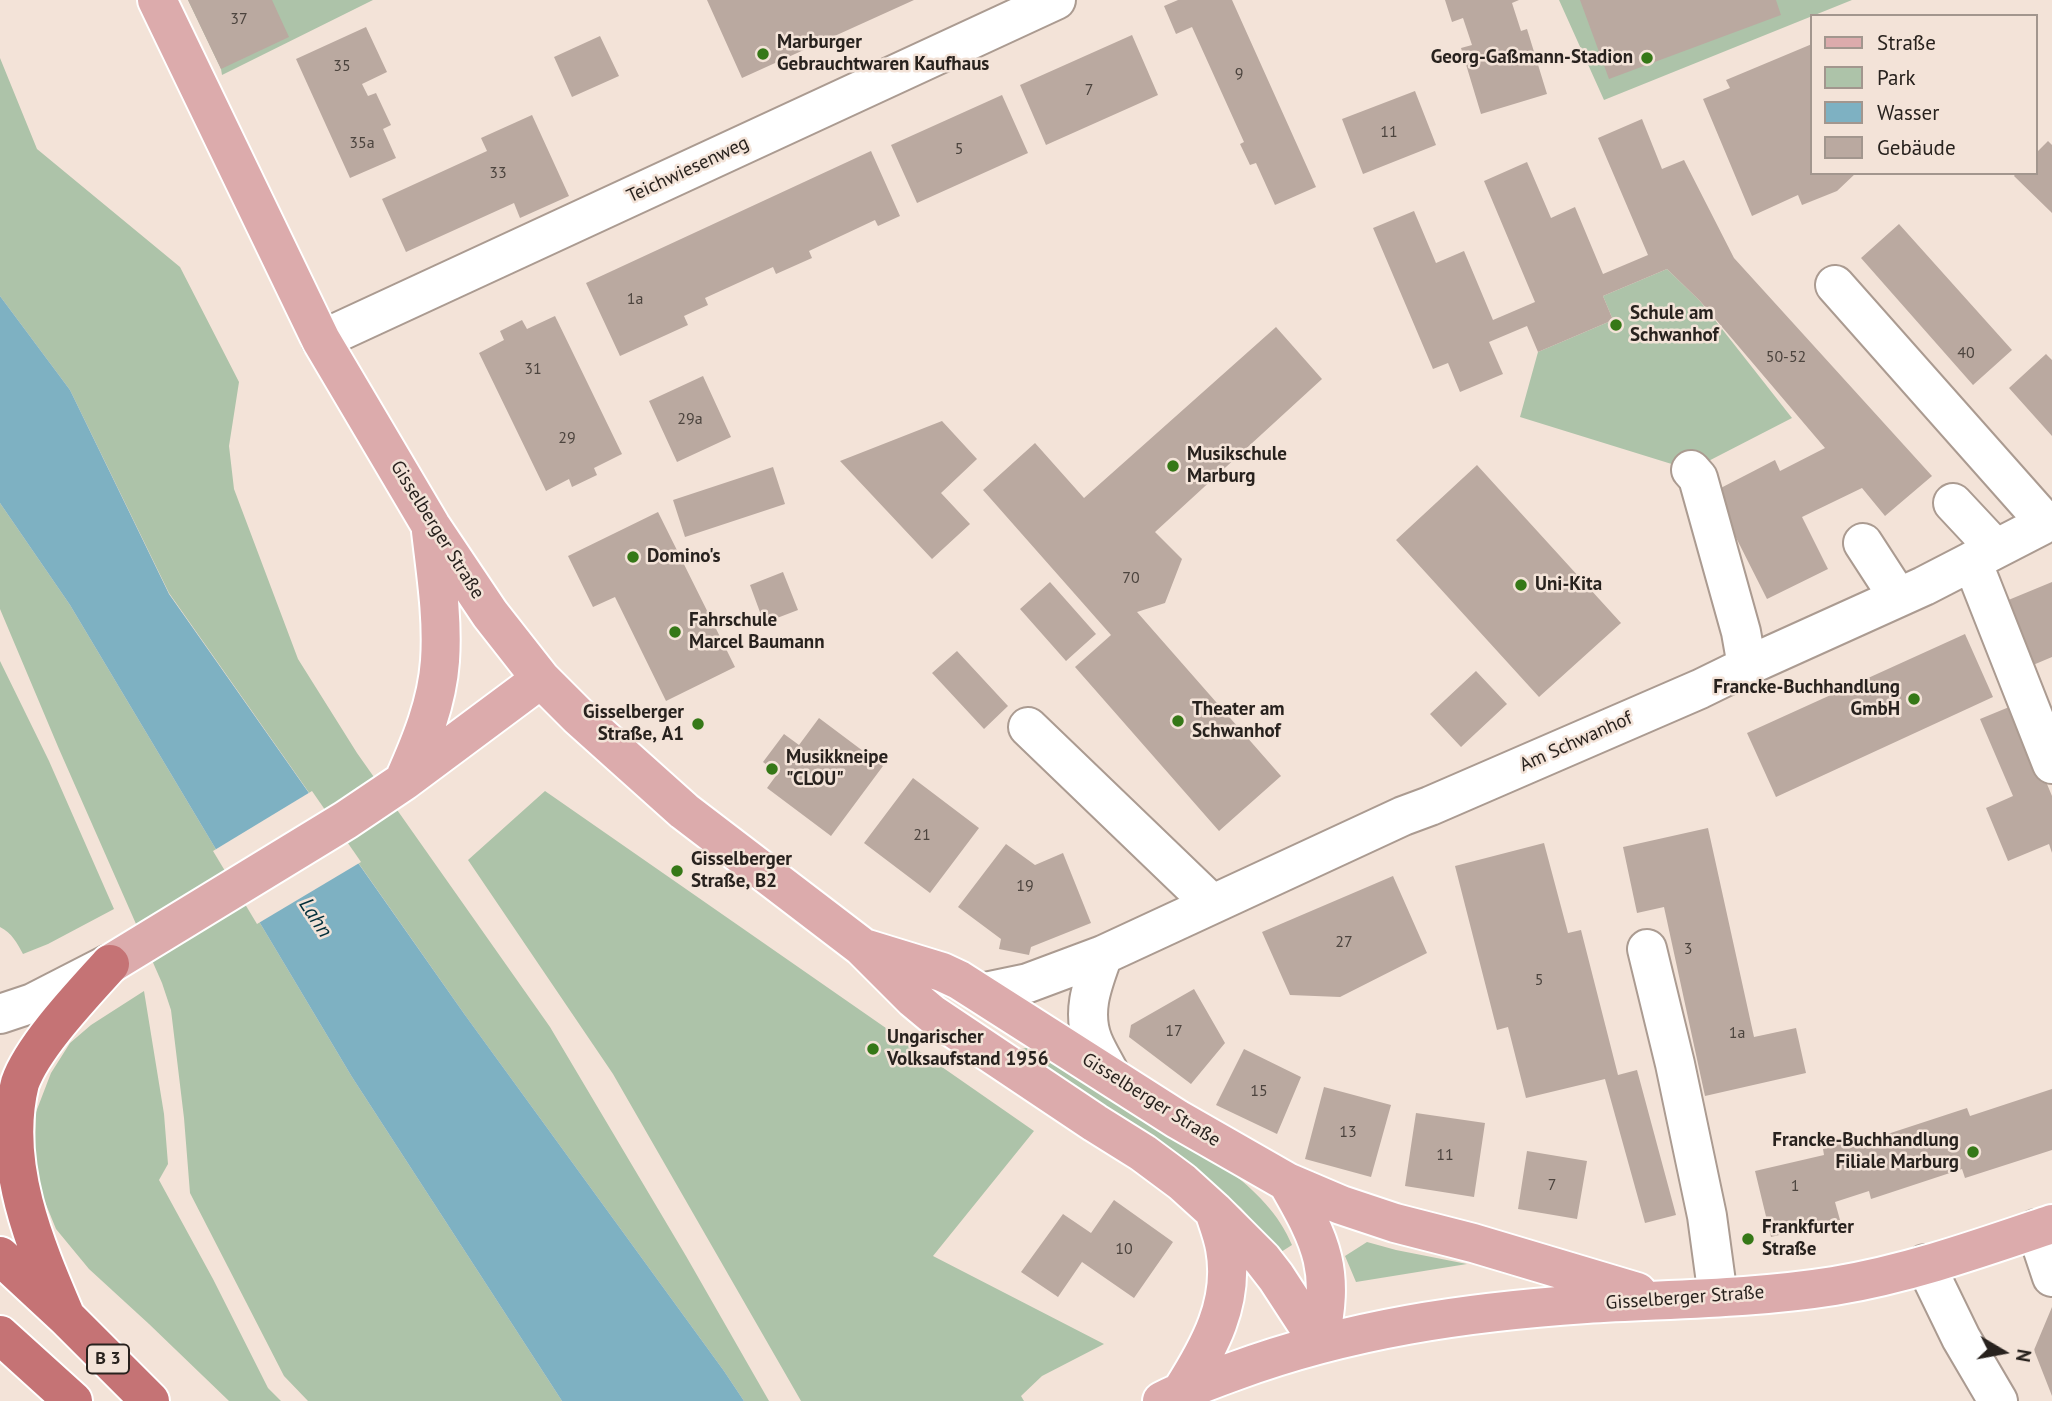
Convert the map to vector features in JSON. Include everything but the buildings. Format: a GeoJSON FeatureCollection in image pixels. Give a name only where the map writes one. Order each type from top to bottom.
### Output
{"type":"FeatureCollection","features":[{"type":"Feature","properties":{"kind":"highway"},"geometry":{"type":"LineString","coordinates":[[66,1317],[24,1220],[13,1175],[11,1127],[20,1081],[37,1052],[29,1015],[110,964]]}},
{"type":"Feature","properties":{"kind":"highway","name":"B 3"},"geometry":{"type":"LineString","coordinates":[[0,1256],[66,1317],[149,1401]]}},
{"type":"Feature","properties":{"kind":"highway"},"geometry":{"type":"LineString","coordinates":[[0,1335],[73,1401]]}},
{"type":"Feature","properties":{"kind":"main road","name":"Gisselberger Straße"},"geometry":{"type":"LineString","coordinates":[[157,0],[321,340],[431,526],[490,614],[541,679],[684,811],[862,947],[932,1014],[1143,1153],[1182,1182],[1262,1259],[1319,1343]]}},
{"type":"Feature","properties":{"kind":"main road"},"geometry":{"type":"LineString","coordinates":[[404,781],[428,722],[440,661],[440,627],[431,526]]}},
{"type":"Feature","properties":{"kind":"main road"},"geometry":{"type":"LineString","coordinates":[[110,964],[346,820],[404,781],[541,679]]}},
{"type":"Feature","properties":{"kind":"main road","name":"Gisselberger Straße"},"geometry":{"type":"LineString","coordinates":[[862,947],[942,972],[981,993],[1177,1119],[1287,1182],[1341,1205],[1395,1223],[1473,1243],[1665,1300]]}},
{"type":"Feature","properties":{"kind":"main road"},"geometry":{"type":"LineString","coordinates":[[1287,1182],[1323,1253],[1326,1314],[1319,1343]]}},
{"type":"Feature","properties":{"kind":"main road"},"geometry":{"type":"LineString","coordinates":[[1171,1396],[1205,1354],[1227,1293],[1225,1248],[1214,1211]]}},
{"type":"Feature","properties":{"kind":"main road","name":"Gisselberger Straße"},"geometry":{"type":"LineString","coordinates":[[1171,1396],[1289,1352],[1408,1324],[1484,1313],[1836,1286],[1976,1250],[2044,1226]]}},
{"type":"Feature","properties":{"kind":"street","name":"Teichwiesenweg"},"geometry":{"type":"LineString","coordinates":[[321,340],[1056,0]]}},
{"type":"Feature","properties":{"kind":"street","name":"Am Schwanhof"},"geometry":{"type":"LineString","coordinates":[[981,993],[1028,983],[1104,954],[1403,816],[1700,689],[1898,597],[2049,522],[1835,285]]}},
{"type":"Feature","properties":{"kind":"street"},"geometry":{"type":"LineString","coordinates":[[1692,470],[1698,478],[1741,632],[1747,666]]}},
{"type":"Feature","properties":{"kind":"street"},"geometry":{"type":"LineString","coordinates":[[1953,503],[1984,555],[2052,764]]}},
{"type":"Feature","properties":{"kind":"street"},"geometry":{"type":"LineString","coordinates":[[1863,543],[1898,597]]}},
{"type":"Feature","properties":{"kind":"street"},"geometry":{"type":"LineString","coordinates":[[1028,727],[1212,904]]}},
{"type":"Feature","properties":{"kind":"street"},"geometry":{"type":"LineString","coordinates":[[1647,949],[1675,1063],[1707,1216],[1718,1297]]}},
{"type":"Feature","properties":{"kind":"street"},"geometry":{"type":"LineString","coordinates":[[1104,954],[1087,1009],[1092,1039],[1111,1076]]}},
{"type":"Feature","properties":{"kind":"street"},"geometry":{"type":"LineString","coordinates":[[2044,1226],[2052,1277]]}},
{"type":"Feature","properties":{"kind":"street"},"geometry":{"type":"LineString","coordinates":[[1925,1264],[1961,1338],[1998,1401]]}},
{"type":"Feature","properties":{"kind":"green space"},"geometry":{"type":"Polygon","coordinates":[[[188,0],[373,0],[222,75],[188,0]]]}},
{"type":"Feature","properties":{"kind":"green space","name":"Georg-Gaßmann-Stadion"},"geometry":{"type":"Polygon","coordinates":[[[1559,0],[1852,0],[1811,14],[1811,17],[1604,100],[1559,0]]]}},
{"type":"Feature","properties":{"kind":"green space"},"geometry":{"type":"Polygon","coordinates":[[[0,58],[37,149],[180,267],[239,382],[229,446],[234,489],[298,659],[357,753],[550,1027],[769,1401],[744,1401],[465,1015],[169,593],[70,390],[0,296],[0,58]]]}},
{"type":"Feature","properties":{"kind":"green space"},"geometry":{"type":"Polygon","coordinates":[[[1667,269],[1700,301],[1792,418],[1691,470],[1520,417],[1538,352],[1613,320],[1603,296],[1667,269]]]}},
{"type":"Feature","properties":{"kind":"green space"},"geometry":{"type":"Polygon","coordinates":[[[0,503],[70,605],[352,1077],[562,1401],[308,1401],[284,1376],[190,1193],[171,1010],[162,983],[0,609],[0,503]]]}},
{"type":"Feature","properties":{"kind":"green space"},"geometry":{"type":"Polygon","coordinates":[[[0,661],[49,761],[114,909],[48,944],[23,954],[11,935],[0,927],[0,661]]]}},
{"type":"Feature","properties":{"kind":"green space"},"geometry":{"type":"Polygon","coordinates":[[[545,791],[1034,1131],[933,1256],[1104,1344],[1042,1376],[1021,1396],[1024,1401],[801,1401],[613,1074],[468,860],[545,791]]]}},
{"type":"Feature","properties":{"kind":"green space"},"geometry":{"type":"Polygon","coordinates":[[[144,991],[164,1114],[168,1164],[159,1180],[268,1388],[281,1401],[229,1401],[89,1269],[56,1229],[34,1175],[36,1112],[51,1073],[70,1043],[91,1025],[144,991]]]}},
{"type":"Feature","properties":{"kind":"green space"},"geometry":{"type":"Polygon","coordinates":[[[1032,1046],[1227,1169],[1266,1204],[1281,1223],[1292,1245],[1281,1252],[1241,1208],[1197,1169],[1021,1055],[1022,1049],[1032,1046]]]}},
{"type":"Feature","properties":{"kind":"green space"},"geometry":{"type":"Polygon","coordinates":[[[1367,1242],[1467,1264],[1356,1282],[1345,1256],[1367,1242]]]}},
{"type":"Feature","properties":{"kind":"water","name":"Lahn"},"geometry":{"type":"Polygon","coordinates":[[[0,296],[70,390],[169,594],[465,1015],[744,1401],[562,1401],[352,1077],[70,605],[0,503],[0,296]]]}},
{"type":"Feature","properties":{"kind":"pier"},"geometry":{"type":"Polygon","coordinates":[[[312,791],[361,862],[257,924],[213,851],[312,791]]]}},
{"type":"Feature","properties":{"kind":"place","name":"Marburger Gebrauchtwaren Kaufhaus"},"geometry":{"type":"Point","coordinates":[763,54]}},
{"type":"Feature","properties":{"kind":"place","name":"Georg-Gaßmann-Stadion"},"geometry":{"type":"Point","coordinates":[1647,58]}},
{"type":"Feature","properties":{"kind":"place","name":"Schule am Schwanhof"},"geometry":{"type":"Point","coordinates":[1616,325]}},
{"type":"Feature","properties":{"kind":"place","name":"Musikschule Marburg"},"geometry":{"type":"Point","coordinates":[1173,466]}},
{"type":"Feature","properties":{"kind":"place","name":"Domino's"},"geometry":{"type":"Point","coordinates":[633,557]}},
{"type":"Feature","properties":{"kind":"place","name":"Uni-Kita"},"geometry":{"type":"Point","coordinates":[1521,585]}},
{"type":"Feature","properties":{"kind":"place","name":"Fahrschule Marcel Baumann"},"geometry":{"type":"Point","coordinates":[675,632]}},
{"type":"Feature","properties":{"kind":"place","name":"Francke-Buchhandlung GmbH"},"geometry":{"type":"Point","coordinates":[1914,699]}},
{"type":"Feature","properties":{"kind":"place","name":"Theater am Schwanhof"},"geometry":{"type":"Point","coordinates":[1178,721]}},
{"type":"Feature","properties":{"kind":"place","name":"Gisselberger Straße, A1"},"geometry":{"type":"Point","coordinates":[698,724]}},
{"type":"Feature","properties":{"kind":"place","name":"Musikkneipe \"CLOU\""},"geometry":{"type":"Point","coordinates":[772,769]}},
{"type":"Feature","properties":{"kind":"place","name":"Gisselberger Straße, B2"},"geometry":{"type":"Point","coordinates":[677,871]}},
{"type":"Feature","properties":{"kind":"place","name":"Ungarischer Volksaufstand 1956"},"geometry":{"type":"Point","coordinates":[873,1049]}},
{"type":"Feature","properties":{"kind":"place","name":"Francke-Buchhandlung Filiale Marburg"},"geometry":{"type":"Point","coordinates":[1973,1152]}},
{"type":"Feature","properties":{"kind":"place","name":"Frankfurter Straße"},"geometry":{"type":"Point","coordinates":[1748,1239]}}]}
